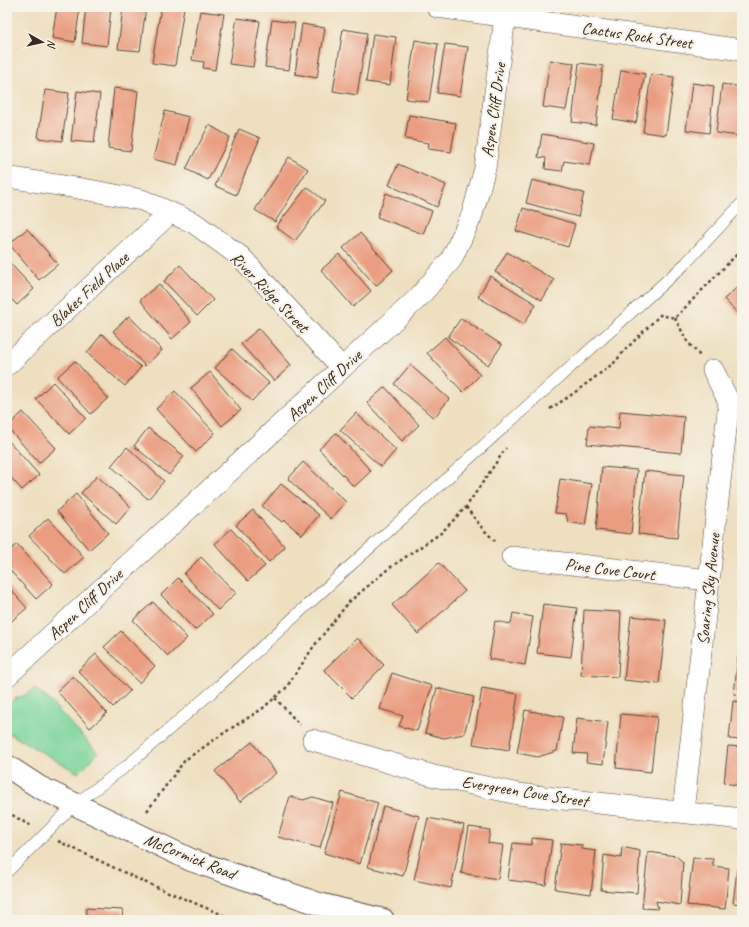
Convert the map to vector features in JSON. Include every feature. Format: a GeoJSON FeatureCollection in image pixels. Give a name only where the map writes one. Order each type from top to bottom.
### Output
{"type":"FeatureCollection","features":[{"type":"Feature","properties":{"kind":"street","name":"Cactus Rock Street"},"geometry":{"type":"LineString","coordinates":[[437,7],[742,50]]}},
{"type":"Feature","properties":{"kind":"street","name":"Aspen Cliff Drive"},"geometry":{"type":"LineString","coordinates":[[7,676],[418,298],[451,260],[472,215],[485,168],[505,17]]}},
{"type":"Feature","properties":{"kind":"street","name":"River Ridge Street"},"geometry":{"type":"LineString","coordinates":[[7,177],[142,200],[194,224],[241,257],[342,368]]}},
{"type":"Feature","properties":{"kind":"street","name":"Blakes Field Place"},"geometry":{"type":"LineString","coordinates":[[7,365],[170,213]]}},
{"type":"Feature","properties":{"kind":"street","name":"Soaring Sky Avenue"},"geometry":{"type":"LineString","coordinates":[[682,812],[729,402],[713,370]]}},
{"type":"Feature","properties":{"kind":"street","name":"Pine Cove Court"},"geometry":{"type":"LineString","coordinates":[[512,557],[708,580]]}},
{"type":"Feature","properties":{"kind":"street","name":"Evergreen Cove Street"},"geometry":{"type":"LineString","coordinates":[[313,740],[434,776],[518,794],[742,818]]}},
{"type":"Feature","properties":{"kind":"street","name":"McCormick Road"},"geometry":{"type":"LineString","coordinates":[[7,766],[39,787],[191,860],[319,904],[383,920]]}},
{"type":"Feature","properties":{"kind":"lane"},"geometry":{"type":"LineString","coordinates":[[7,872],[75,804],[128,764],[220,685],[685,264],[742,203]]}},
{"type":"Feature","properties":{"kind":"path"},"geometry":{"type":"LineString","coordinates":[[675,318],[742,249]]}},
{"type":"Feature","properties":{"kind":"path"},"geometry":{"type":"LineString","coordinates":[[550,409],[574,394],[614,363],[660,315],[675,318]]}},
{"type":"Feature","properties":{"kind":"path"},"geometry":{"type":"LineString","coordinates":[[675,318],[687,341],[713,370]]}},
{"type":"Feature","properties":{"kind":"path"},"geometry":{"type":"LineString","coordinates":[[147,811],[185,760],[226,731],[262,709],[286,688],[314,646],[349,602],[388,569],[441,533],[466,507],[508,445]]}},
{"type":"Feature","properties":{"kind":"path"},"geometry":{"type":"LineString","coordinates":[[466,507],[483,529],[512,557]]}},
{"type":"Feature","properties":{"kind":"path"},"geometry":{"type":"LineString","coordinates":[[275,698],[313,740]]}},
{"type":"Feature","properties":{"kind":"path"},"geometry":{"type":"LineString","coordinates":[[7,812],[45,834],[142,881],[235,920]]}},
{"type":"Feature","properties":{"kind":"green space"},"geometry":{"type":"Polygon","coordinates":[[[34,688],[48,699],[98,753],[78,773],[7,732],[7,706],[14,699],[28,694],[34,688]]]}},
{"type":"Feature","properties":{"kind":"building"},"geometry":{"type":"Polygon","coordinates":[[[57,7],[80,7],[75,42],[52,38],[57,7]]]}},
{"type":"Feature","properties":{"kind":"building"},"geometry":{"type":"Polygon","coordinates":[[[86,7],[111,7],[107,46],[82,43],[86,7]]]}},
{"type":"Feature","properties":{"kind":"building"},"geometry":{"type":"Polygon","coordinates":[[[123,7],[146,7],[140,51],[118,49],[123,7]]]}},
{"type":"Feature","properties":{"kind":"building"},"geometry":{"type":"Polygon","coordinates":[[[161,7],[184,7],[175,66],[152,63],[161,7]]]}},
{"type":"Feature","properties":{"kind":"building"},"geometry":{"type":"Polygon","coordinates":[[[200,11],[224,14],[215,70],[203,68],[204,62],[192,60],[200,11]]]}},
{"type":"Feature","properties":{"kind":"building"},"geometry":{"type":"Polygon","coordinates":[[[237,18],[260,21],[253,67],[229,64],[237,18]]]}},
{"type":"Feature","properties":{"kind":"building"},"geometry":{"type":"Polygon","coordinates":[[[272,20],[295,23],[289,70],[265,67],[272,20]]]}},
{"type":"Feature","properties":{"kind":"building"},"geometry":{"type":"Polygon","coordinates":[[[302,24],[325,28],[317,78],[295,74],[302,24]]]}},
{"type":"Feature","properties":{"kind":"building"},"geometry":{"type":"Polygon","coordinates":[[[343,29],[367,33],[357,95],[333,91],[343,29]]]}},
{"type":"Feature","properties":{"kind":"building"},"geometry":{"type":"Polygon","coordinates":[[[373,34],[396,37],[390,85],[366,82],[373,34]]]}},
{"type":"Feature","properties":{"kind":"building"},"geometry":{"type":"Polygon","coordinates":[[[415,40],[438,44],[429,102],[406,99],[415,40]]]}},
{"type":"Feature","properties":{"kind":"building"},"geometry":{"type":"Polygon","coordinates":[[[445,44],[468,47],[460,96],[437,93],[445,44]]]}},
{"type":"Feature","properties":{"kind":"building"},"geometry":{"type":"Polygon","coordinates":[[[550,60],[574,63],[566,110],[543,107],[550,60]]]}},
{"type":"Feature","properties":{"kind":"building"},"geometry":{"type":"Polygon","coordinates":[[[579,63],[603,66],[596,125],[572,122],[579,63]]]}},
{"type":"Feature","properties":{"kind":"building"},"geometry":{"type":"Polygon","coordinates":[[[621,70],[645,74],[636,123],[613,119],[621,70]]]}},
{"type":"Feature","properties":{"kind":"building"},"geometry":{"type":"Polygon","coordinates":[[[651,74],[674,77],[666,135],[643,132],[651,74]]]}},
{"type":"Feature","properties":{"kind":"building"},"geometry":{"type":"Polygon","coordinates":[[[692,83],[714,86],[709,133],[686,130],[692,83]]]}},
{"type":"Feature","properties":{"kind":"building"},"geometry":{"type":"Polygon","coordinates":[[[722,84],[742,87],[742,109],[739,136],[716,133],[722,84]]]}},
{"type":"Feature","properties":{"kind":"building"},"geometry":{"type":"Polygon","coordinates":[[[114,88],[138,91],[131,151],[108,148],[114,88]]]}},
{"type":"Feature","properties":{"kind":"building"},"geometry":{"type":"Polygon","coordinates":[[[45,90],[69,93],[62,141],[38,138],[45,90]]]}},
{"type":"Feature","properties":{"kind":"building"},"geometry":{"type":"Polygon","coordinates":[[[77,91],[100,94],[94,143],[71,141],[77,91]]]}},
{"type":"Feature","properties":{"kind":"building"},"geometry":{"type":"Polygon","coordinates":[[[165,111],[189,117],[177,165],[153,159],[165,111]]]}},
{"type":"Feature","properties":{"kind":"building"},"geometry":{"type":"Polygon","coordinates":[[[409,115],[456,123],[451,152],[428,149],[429,143],[405,139],[409,115]]]}},
{"type":"Feature","properties":{"kind":"building"},"geometry":{"type":"Polygon","coordinates":[[[209,125],[230,137],[208,180],[186,169],[209,125]]]}},
{"type":"Feature","properties":{"kind":"building"},"geometry":{"type":"Polygon","coordinates":[[[239,129],[260,138],[236,195],[215,186],[239,129]]]}},
{"type":"Feature","properties":{"kind":"building"},"geometry":{"type":"Polygon","coordinates":[[[542,134],[594,143],[590,165],[564,161],[562,171],[545,169],[546,158],[538,157],[542,134]]]}},
{"type":"Feature","properties":{"kind":"building"},"geometry":{"type":"Polygon","coordinates":[[[289,157],[308,169],[275,222],[255,210],[289,157]]]}},
{"type":"Feature","properties":{"kind":"building"},"geometry":{"type":"Polygon","coordinates":[[[398,164],[446,185],[437,207],[389,185],[398,164]]]}},
{"type":"Feature","properties":{"kind":"building"},"geometry":{"type":"Polygon","coordinates":[[[532,180],[584,193],[578,217],[526,203],[532,180]]]}},
{"type":"Feature","properties":{"kind":"building"},"geometry":{"type":"Polygon","coordinates":[[[307,187],[325,201],[295,241],[276,227],[307,187]]]}},
{"type":"Feature","properties":{"kind":"building"},"geometry":{"type":"Polygon","coordinates":[[[386,193],[432,211],[423,234],[377,217],[386,193]]]}},
{"type":"Feature","properties":{"kind":"building"},"geometry":{"type":"Polygon","coordinates":[[[523,208],[575,224],[568,247],[516,231],[523,208]]]}},
{"type":"Feature","properties":{"kind":"building"},"geometry":{"type":"Polygon","coordinates":[[[27,229],[58,264],[39,280],[9,244],[27,229]]]}},
{"type":"Feature","properties":{"kind":"building"},"geometry":{"type":"Polygon","coordinates":[[[360,233],[393,270],[376,286],[343,248],[360,233]]]}},
{"type":"Feature","properties":{"kind":"building"},"geometry":{"type":"Polygon","coordinates":[[[507,252],[554,280],[542,300],[495,272],[507,252]]]}},
{"type":"Feature","properties":{"kind":"building"},"geometry":{"type":"Polygon","coordinates":[[[339,254],[371,291],[353,307],[321,270],[339,254]]]}},
{"type":"Feature","properties":{"kind":"building"},"geometry":{"type":"Polygon","coordinates":[[[7,260],[34,289],[17,305],[7,295],[7,260]]]}},
{"type":"Feature","properties":{"kind":"building"},"geometry":{"type":"Polygon","coordinates":[[[180,265],[213,300],[197,316],[164,281],[180,265]]]}},
{"type":"Feature","properties":{"kind":"building"},"geometry":{"type":"Polygon","coordinates":[[[490,276],[536,304],[524,324],[478,297],[490,276]]]}},
{"type":"Feature","properties":{"kind":"building"},"geometry":{"type":"Polygon","coordinates":[[[742,283],[742,318],[724,299],[742,283]]]}},
{"type":"Feature","properties":{"kind":"building"},"geometry":{"type":"Polygon","coordinates":[[[159,284],[191,322],[172,339],[140,300],[159,284]]]}},
{"type":"Feature","properties":{"kind":"building"},"geometry":{"type":"Polygon","coordinates":[[[129,316],[162,350],[145,366],[113,331],[129,316]]]}},
{"type":"Feature","properties":{"kind":"building"},"geometry":{"type":"Polygon","coordinates":[[[461,318],[502,345],[488,365],[448,337],[461,318]]]}},
{"type":"Feature","properties":{"kind":"building"},"geometry":{"type":"Polygon","coordinates":[[[259,328],[291,365],[274,381],[241,344],[259,328]]]}},
{"type":"Feature","properties":{"kind":"building"},"geometry":{"type":"Polygon","coordinates":[[[102,334],[141,367],[125,386],[87,353],[102,334]]]}},
{"type":"Feature","properties":{"kind":"building"},"geometry":{"type":"Polygon","coordinates":[[[445,337],[480,375],[463,392],[427,353],[445,337]]]}},
{"type":"Feature","properties":{"kind":"building"},"geometry":{"type":"Polygon","coordinates":[[[232,349],[269,383],[252,401],[215,368],[232,349]]]}},
{"type":"Feature","properties":{"kind":"building"},"geometry":{"type":"Polygon","coordinates":[[[75,361],[108,398],[91,414],[57,377],[75,361]]]}},
{"type":"Feature","properties":{"kind":"building"},"geometry":{"type":"Polygon","coordinates":[[[410,365],[449,399],[434,418],[394,384],[410,365]]]}},
{"type":"Feature","properties":{"kind":"building"},"geometry":{"type":"Polygon","coordinates":[[[210,372],[241,410],[222,426],[191,388],[210,372]]]}},
{"type":"Feature","properties":{"kind":"building"},"geometry":{"type":"Polygon","coordinates":[[[53,382],[86,418],[69,434],[36,399],[53,382]]]}},
{"type":"Feature","properties":{"kind":"building"},"geometry":{"type":"Polygon","coordinates":[[[385,387],[419,425],[402,441],[367,403],[385,387]]]}},
{"type":"Feature","properties":{"kind":"building"},"geometry":{"type":"Polygon","coordinates":[[[175,391],[215,433],[196,452],[156,409],[175,391]]]}},
{"type":"Feature","properties":{"kind":"building"},"geometry":{"type":"Polygon","coordinates":[[[620,411],[684,417],[681,453],[587,444],[589,426],[619,429],[620,411]]]}},
{"type":"Feature","properties":{"kind":"building"},"geometry":{"type":"Polygon","coordinates":[[[23,412],[56,448],[39,463],[7,427],[23,412]]]}},
{"type":"Feature","properties":{"kind":"building"},"geometry":{"type":"Polygon","coordinates":[[[356,413],[396,450],[381,467],[340,430],[356,413]]]}},
{"type":"Feature","properties":{"kind":"building"},"geometry":{"type":"Polygon","coordinates":[[[148,428],[184,456],[169,475],[134,446],[148,428]]]}},
{"type":"Feature","properties":{"kind":"building"},"geometry":{"type":"Polygon","coordinates":[[[336,433],[371,471],[354,487],[319,449],[336,433]]]}},
{"type":"Feature","properties":{"kind":"building"},"geometry":{"type":"Polygon","coordinates":[[[7,439],[39,475],[22,490],[7,473],[7,439]]]}},
{"type":"Feature","properties":{"kind":"building"},"geometry":{"type":"Polygon","coordinates":[[[127,447],[164,481],[148,499],[111,466],[127,447]]]}},
{"type":"Feature","properties":{"kind":"building"},"geometry":{"type":"Polygon","coordinates":[[[303,462],[346,502],[331,519],[288,479],[303,462]]]}},
{"type":"Feature","properties":{"kind":"building"},"geometry":{"type":"Polygon","coordinates":[[[602,467],[637,470],[631,534],[596,530],[602,467]]]}},
{"type":"Feature","properties":{"kind":"building"},"geometry":{"type":"Polygon","coordinates":[[[645,471],[684,475],[677,538],[638,534],[645,471]]]}},
{"type":"Feature","properties":{"kind":"building"},"geometry":{"type":"Polygon","coordinates":[[[97,476],[131,507],[116,524],[81,493],[97,476]]]}},
{"type":"Feature","properties":{"kind":"building"},"geometry":{"type":"Polygon","coordinates":[[[560,479],[592,484],[585,525],[568,522],[566,514],[555,513],[560,479]]]}},
{"type":"Feature","properties":{"kind":"building"},"geometry":{"type":"Polygon","coordinates":[[[281,484],[319,515],[302,535],[284,520],[282,522],[262,506],[281,484]]]}},
{"type":"Feature","properties":{"kind":"building"},"geometry":{"type":"Polygon","coordinates":[[[76,494],[108,533],[89,550],[57,511],[76,494]]]}},
{"type":"Feature","properties":{"kind":"building"},"geometry":{"type":"Polygon","coordinates":[[[253,510],[285,547],[269,562],[236,525],[253,510]]]}},
{"type":"Feature","properties":{"kind":"building"},"geometry":{"type":"Polygon","coordinates":[[[48,518],[84,557],[65,574],[29,536],[48,518]]]}},
{"type":"Feature","properties":{"kind":"building"},"geometry":{"type":"Polygon","coordinates":[[[231,529],[265,566],[248,581],[215,544],[231,529]]]}},
{"type":"Feature","properties":{"kind":"building"},"geometry":{"type":"Polygon","coordinates":[[[17,544],[53,584],[36,599],[7,567],[7,553],[17,544]]]}},
{"type":"Feature","properties":{"kind":"building"},"geometry":{"type":"Polygon","coordinates":[[[201,557],[236,593],[218,610],[184,574],[201,557]]]}},
{"type":"Feature","properties":{"kind":"building"},"geometry":{"type":"Polygon","coordinates":[[[439,563],[465,591],[418,634],[392,605],[439,563]]]}},
{"type":"Feature","properties":{"kind":"building"},"geometry":{"type":"Polygon","coordinates":[[[178,578],[213,614],[195,630],[161,595],[178,578]]]}},
{"type":"Feature","properties":{"kind":"building"},"geometry":{"type":"Polygon","coordinates":[[[7,585],[27,608],[8,624],[7,622],[7,585]]]}},
{"type":"Feature","properties":{"kind":"building"},"geometry":{"type":"Polygon","coordinates":[[[153,602],[187,638],[168,656],[133,620],[153,602]]]}},
{"type":"Feature","properties":{"kind":"building"},"geometry":{"type":"Polygon","coordinates":[[[543,604],[577,608],[571,657],[537,653],[543,604]]]}},
{"type":"Feature","properties":{"kind":"building"},"geometry":{"type":"Polygon","coordinates":[[[584,610],[621,612],[618,677],[581,675],[584,610]]]}},
{"type":"Feature","properties":{"kind":"building"},"geometry":{"type":"Polygon","coordinates":[[[513,613],[533,617],[525,665],[489,659],[495,621],[511,624],[513,613]]]}},
{"type":"Feature","properties":{"kind":"building"},"geometry":{"type":"Polygon","coordinates":[[[631,616],[666,620],[659,684],[624,680],[631,616]]]}},
{"type":"Feature","properties":{"kind":"building"},"geometry":{"type":"Polygon","coordinates":[[[121,631],[155,666],[139,683],[104,647],[121,631]]]}},
{"type":"Feature","properties":{"kind":"building"},"geometry":{"type":"Polygon","coordinates":[[[357,638],[384,665],[352,698],[324,670],[357,638]]]}},
{"type":"Feature","properties":{"kind":"building"},"geometry":{"type":"Polygon","coordinates":[[[741,640],[742,650],[740,650],[741,640]]]}},
{"type":"Feature","properties":{"kind":"building"},"geometry":{"type":"Polygon","coordinates":[[[96,654],[130,691],[113,707],[78,671],[96,654]]]}},
{"type":"Feature","properties":{"kind":"building"},"geometry":{"type":"Polygon","coordinates":[[[738,656],[742,657],[742,695],[734,694],[738,656]]]}},
{"type":"Feature","properties":{"kind":"building"},"geometry":{"type":"Polygon","coordinates":[[[392,673],[432,686],[417,731],[399,726],[403,716],[380,709],[392,673]]]}},
{"type":"Feature","properties":{"kind":"building"},"geometry":{"type":"Polygon","coordinates":[[[73,676],[107,713],[90,728],[57,691],[73,676]]]}},
{"type":"Feature","properties":{"kind":"building"},"geometry":{"type":"Polygon","coordinates":[[[437,688],[474,697],[464,734],[444,738],[425,733],[437,688]]]}},
{"type":"Feature","properties":{"kind":"building"},"geometry":{"type":"Polygon","coordinates":[[[482,688],[518,694],[509,750],[473,744],[482,688]]]}},
{"type":"Feature","properties":{"kind":"building"},"geometry":{"type":"Polygon","coordinates":[[[733,701],[742,702],[742,740],[729,739],[733,701]]]}},
{"type":"Feature","properties":{"kind":"building"},"geometry":{"type":"Polygon","coordinates":[[[525,710],[563,717],[557,751],[538,757],[517,753],[525,710]]]}},
{"type":"Feature","properties":{"kind":"building"},"geometry":{"type":"Polygon","coordinates":[[[621,714],[657,717],[651,772],[616,768],[621,714]]]}},
{"type":"Feature","properties":{"kind":"building"},"geometry":{"type":"Polygon","coordinates":[[[577,718],[608,722],[603,764],[586,762],[587,754],[573,753],[577,718]]]}},
{"type":"Feature","properties":{"kind":"building"},"geometry":{"type":"Polygon","coordinates":[[[252,742],[276,773],[240,802],[215,771],[252,742]]]}},
{"type":"Feature","properties":{"kind":"building"},"geometry":{"type":"Polygon","coordinates":[[[728,746],[742,747],[742,786],[724,783],[728,746]]]}},
{"type":"Feature","properties":{"kind":"building"},"geometry":{"type":"Polygon","coordinates":[[[342,792],[378,803],[360,864],[324,853],[342,792]]]}},
{"type":"Feature","properties":{"kind":"building"},"geometry":{"type":"Polygon","coordinates":[[[290,796],[303,800],[313,797],[333,803],[320,848],[278,837],[290,796]]]}},
{"type":"Feature","properties":{"kind":"building"},"geometry":{"type":"Polygon","coordinates":[[[383,806],[419,816],[403,876],[368,867],[383,806]]]}},
{"type":"Feature","properties":{"kind":"building"},"geometry":{"type":"Polygon","coordinates":[[[428,818],[464,825],[451,888],[414,880],[428,818]]]}},
{"type":"Feature","properties":{"kind":"building"},"geometry":{"type":"Polygon","coordinates":[[[469,827],[490,830],[488,843],[503,845],[498,879],[461,873],[469,827]]]}},
{"type":"Feature","properties":{"kind":"building"},"geometry":{"type":"Polygon","coordinates":[[[532,838],[552,840],[546,885],[508,880],[513,843],[532,845],[532,838]]]}},
{"type":"Feature","properties":{"kind":"building"},"geometry":{"type":"Polygon","coordinates":[[[561,843],[582,845],[582,849],[596,851],[591,894],[555,889],[561,843]]]}},
{"type":"Feature","properties":{"kind":"building"},"geometry":{"type":"Polygon","coordinates":[[[622,847],[640,851],[637,893],[601,890],[604,855],[621,858],[622,847]]]}},
{"type":"Feature","properties":{"kind":"building"},"geometry":{"type":"Polygon","coordinates":[[[648,852],[676,856],[683,862],[680,905],[656,901],[658,909],[642,908],[648,852]]]}},
{"type":"Feature","properties":{"kind":"building"},"geometry":{"type":"Polygon","coordinates":[[[693,858],[713,859],[713,866],[729,868],[725,909],[687,905],[693,858]]]}},
{"type":"Feature","properties":{"kind":"building"},"geometry":{"type":"Polygon","coordinates":[[[737,870],[742,871],[742,904],[733,903],[737,870]]]}},
{"type":"Feature","properties":{"kind":"building"},"geometry":{"type":"Polygon","coordinates":[[[86,908],[123,910],[122,920],[86,920],[86,908]]]}},
{"type":"Feature","properties":{"kind":"building"},"geometry":{"type":"Polygon","coordinates":[[[151,916],[161,920],[149,920],[151,916]]]}}]}
